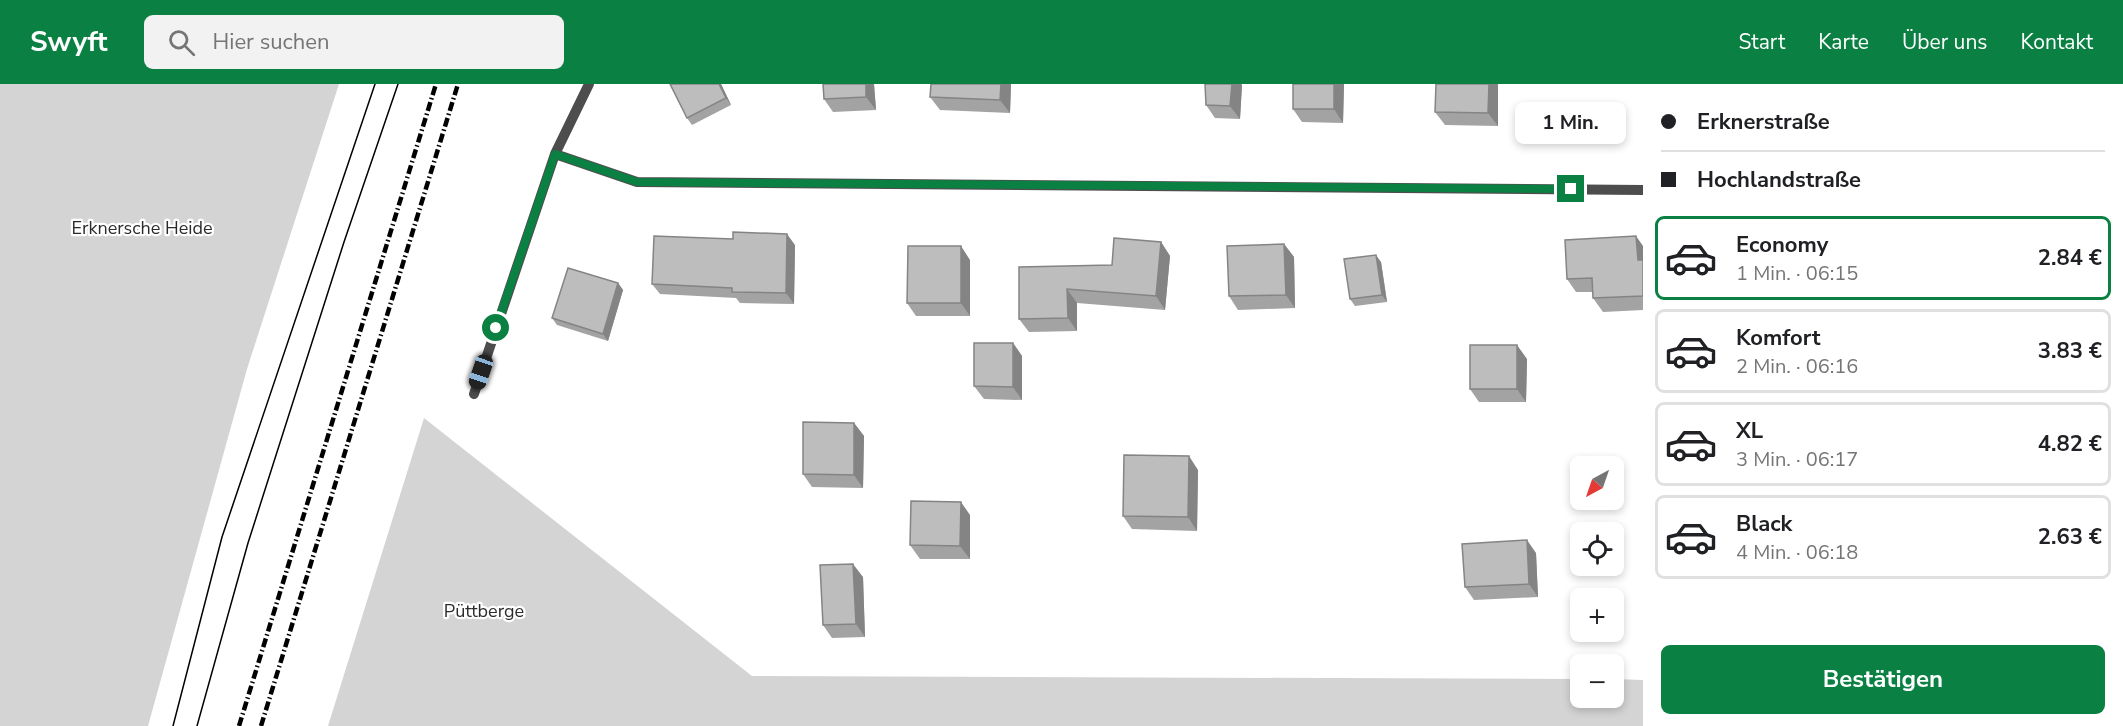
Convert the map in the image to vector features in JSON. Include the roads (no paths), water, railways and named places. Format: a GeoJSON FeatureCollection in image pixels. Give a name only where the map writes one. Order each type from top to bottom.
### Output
{"type":"FeatureCollection","features":[{"type":"Feature","properties":{"kind":"street"},"geometry":{"type":"LineString","coordinates":[[474,394],[555,154],[589,84]]}},
{"type":"Feature","properties":{"kind":"street"},"geometry":{"type":"LineString","coordinates":[[555,154],[637,182],[1643,190]]}},
{"type":"Feature","properties":{"kind":"tram line"},"geometry":{"type":"LineString","coordinates":[[173,726],[222,537],[375,84]]}},
{"type":"Feature","properties":{"kind":"tram line"},"geometry":{"type":"LineString","coordinates":[[197,726],[248,543],[344,242],[398,84]]}},
{"type":"Feature","properties":{"kind":"railway"},"geometry":{"type":"LineString","coordinates":[[239,726],[436,84]]}},
{"type":"Feature","properties":{"kind":"railway"},"geometry":{"type":"LineString","coordinates":[[261,726],[458,84]]}},
{"type":"Feature","properties":{"kind":"park label","name":"Erknersche Heide"},"geometry":{"type":"Point","coordinates":[142,228]}},
{"type":"Feature","properties":{"kind":"park label","name":"Püttberge"},"geometry":{"type":"Point","coordinates":[484,611]}}]}
